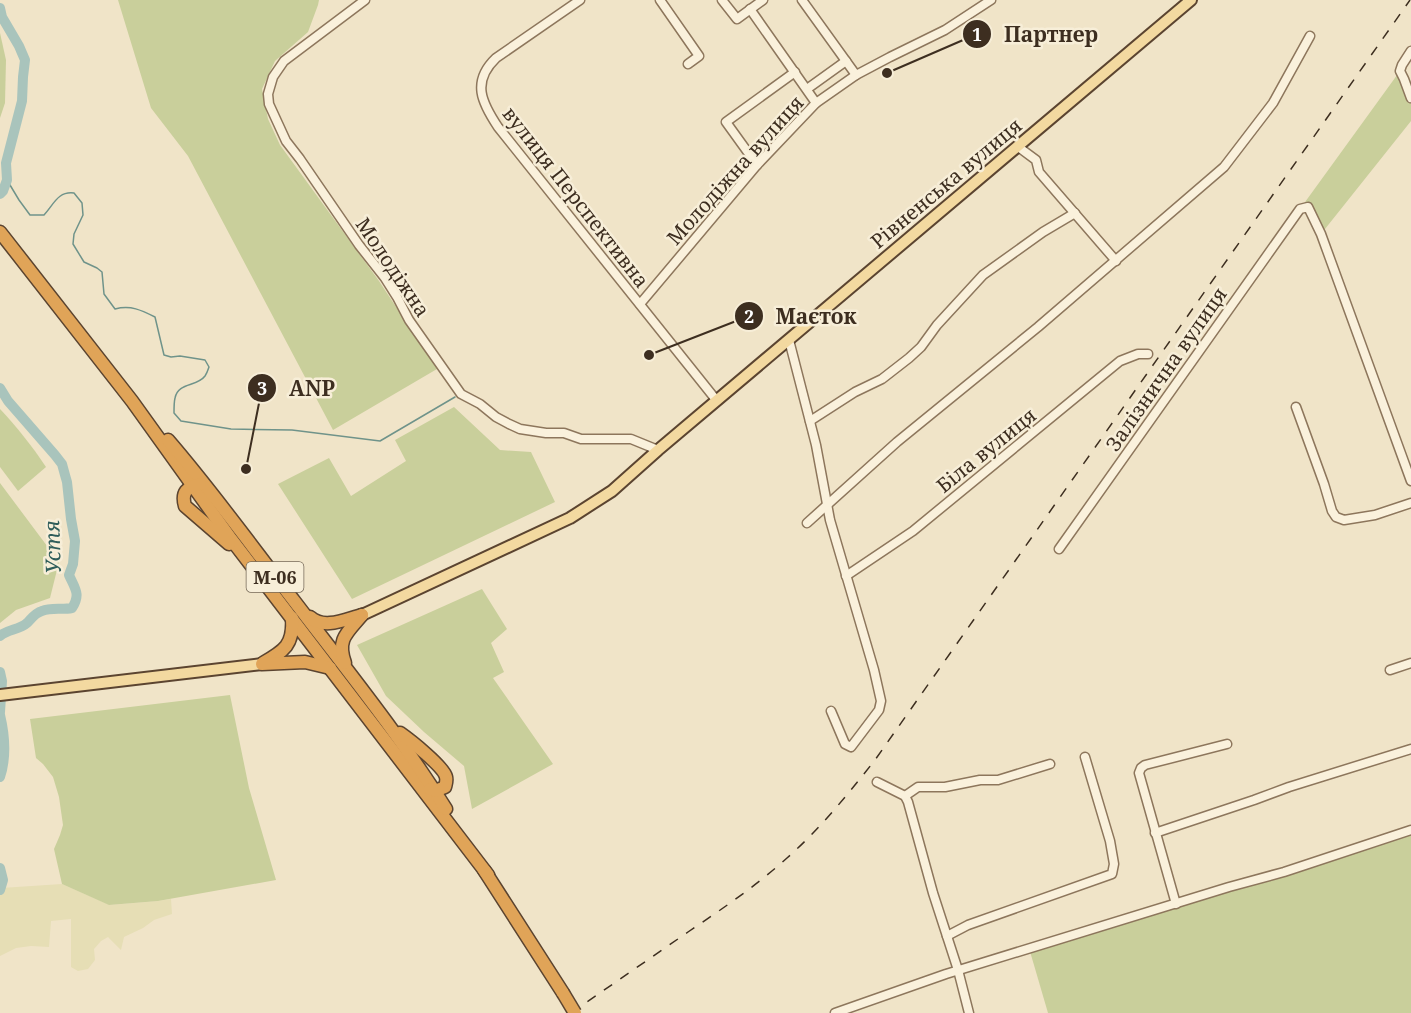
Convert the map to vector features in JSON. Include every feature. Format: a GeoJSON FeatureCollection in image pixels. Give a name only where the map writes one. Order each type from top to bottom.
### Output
{"type":"FeatureCollection","features":[{"type":"Feature","properties":{"kind":"highway","name":"М-06"},"geometry":{"type":"LineString","coordinates":[[0,232],[132,401],[167,438],[245,558],[488,875]]}},
{"type":"Feature","properties":{"kind":"highway","name":"М-06"},"geometry":{"type":"LineString","coordinates":[[198,484],[296,603],[386,721],[435,791],[575,1013]]}},
{"type":"Feature","properties":{"kind":"highway"},"geometry":{"type":"LineString","coordinates":[[198,484],[185,491],[183,500],[187,509],[245,558]]}},
{"type":"Feature","properties":{"kind":"highway"},"geometry":{"type":"LineString","coordinates":[[296,603],[313,620],[320,623],[334,623],[362,615]]}},
{"type":"Feature","properties":{"kind":"highway"},"geometry":{"type":"LineString","coordinates":[[347,670],[341,653],[341,645],[346,634],[362,615]]}},
{"type":"Feature","properties":{"kind":"highway"},"geometry":{"type":"LineString","coordinates":[[262,664],[276,656],[288,645],[292,633],[292,618]]}},
{"type":"Feature","properties":{"kind":"highway"},"geometry":{"type":"LineString","coordinates":[[262,664],[305,662],[330,668]]}},
{"type":"Feature","properties":{"kind":"highway"},"geometry":{"type":"LineString","coordinates":[[386,721],[438,765],[447,778],[445,787],[435,791],[418,784]]}},
{"type":"Feature","properties":{"kind":"main road","name":"Рівненська вулиця"},"geometry":{"type":"LineString","coordinates":[[362,615],[570,518],[612,491],[1191,0]]}},
{"type":"Feature","properties":{"kind":"main road"},"geometry":{"type":"LineString","coordinates":[[5,694],[262,664]]}},
{"type":"Feature","properties":{"kind":"street","name":"Молодіжна"},"geometry":{"type":"LineString","coordinates":[[365,0],[284,61],[273,77],[268,94],[269,104],[286,141],[358,245],[385,278],[409,320],[461,394],[480,404],[502,421],[520,429],[564,433],[581,439],[631,439],[658,450]]}},
{"type":"Feature","properties":{"kind":"street","name":"вулиця Перспективна"},"geometry":{"type":"LineString","coordinates":[[580,0],[491,63],[482,79],[481,96],[498,128],[640,304],[721,397]]}},
{"type":"Feature","properties":{"kind":"street"},"geometry":{"type":"LineString","coordinates":[[660,0],[699,56],[688,64]]}},
{"type":"Feature","properties":{"kind":"street"},"geometry":{"type":"LineString","coordinates":[[722,0],[737,19],[763,0]]}},
{"type":"Feature","properties":{"kind":"street"},"geometry":{"type":"LineString","coordinates":[[802,0],[856,75]]}},
{"type":"Feature","properties":{"kind":"street","name":"Молодіжна вулиця"},"geometry":{"type":"LineString","coordinates":[[640,304],[757,165],[816,103],[856,75],[945,30],[991,0]]}},
{"type":"Feature","properties":{"kind":"street"},"geometry":{"type":"LineString","coordinates":[[750,9],[816,103]]}},
{"type":"Feature","properties":{"kind":"street"},"geometry":{"type":"LineString","coordinates":[[807,523],[897,442],[1116,261],[1224,167],[1273,103],[1310,36]]}},
{"type":"Feature","properties":{"kind":"street"},"geometry":{"type":"LineString","coordinates":[[1411,51],[1400,72],[1411,98]]}},
{"type":"Feature","properties":{"kind":"street"},"geometry":{"type":"LineString","coordinates":[[807,90],[846,61]]}},
{"type":"Feature","properties":{"kind":"street"},"geometry":{"type":"LineString","coordinates":[[757,165],[726,122],[795,72]]}},
{"type":"Feature","properties":{"kind":"street"},"geometry":{"type":"LineString","coordinates":[[1017,146],[1036,160],[1039,172],[1116,261]]}},
{"type":"Feature","properties":{"kind":"street","name":"Залізнична вулиця"},"geometry":{"type":"LineString","coordinates":[[1059,549],[1300,209],[1308,207],[1321,234],[1411,481]]}},
{"type":"Feature","properties":{"kind":"street"},"geometry":{"type":"LineString","coordinates":[[810,422],[855,392],[882,379],[909,358],[983,275],[1042,232],[1075,213]]}},
{"type":"Feature","properties":{"kind":"street"},"geometry":{"type":"LineString","coordinates":[[789,340],[810,422],[827,505],[881,701],[879,710],[851,747],[844,744],[831,711]]}},
{"type":"Feature","properties":{"kind":"street","name":"Біла вулиця"},"geometry":{"type":"LineString","coordinates":[[846,576],[913,531],[1120,361],[1138,354],[1148,354]]}},
{"type":"Feature","properties":{"kind":"street"},"geometry":{"type":"LineString","coordinates":[[1296,406],[1336,517],[1344,520],[1375,515],[1411,503]]}},
{"type":"Feature","properties":{"kind":"street"},"geometry":{"type":"LineString","coordinates":[[1390,670],[1411,663]]}},
{"type":"Feature","properties":{"kind":"street"},"geometry":{"type":"LineString","coordinates":[[1176,903],[1139,773],[1145,765],[1227,744]]}},
{"type":"Feature","properties":{"kind":"street"},"geometry":{"type":"LineString","coordinates":[[1155,833],[1289,787],[1411,749]]}},
{"type":"Feature","properties":{"kind":"street"},"geometry":{"type":"LineString","coordinates":[[947,936],[968,925],[1112,874],[1114,864],[1110,841],[1084,757]]}},
{"type":"Feature","properties":{"kind":"street"},"geometry":{"type":"LineString","coordinates":[[905,796],[918,788],[998,780],[1050,764]]}},
{"type":"Feature","properties":{"kind":"street"},"geometry":{"type":"LineString","coordinates":[[877,782],[905,796],[908,802],[969,1013]]}},
{"type":"Feature","properties":{"kind":"street"},"geometry":{"type":"LineString","coordinates":[[835,1013],[958,970],[1284,872],[1411,830]]}},
{"type":"Feature","properties":{"kind":"shaded area"},"geometry":{"type":"Polygon","coordinates":[[[62,884],[110,905],[171,899],[172,914],[154,920],[124,937],[121,950],[108,937],[101,941],[94,949],[95,960],[88,969],[78,971],[71,967],[71,919],[51,921],[49,947],[16,948],[0,956],[1,888],[62,884]]]}},
{"type":"Feature","properties":{"kind":"green space"},"geometry":{"type":"Polygon","coordinates":[[[118,0],[319,0],[308,32],[275,61],[262,89],[268,119],[280,145],[379,281],[437,369],[333,430],[188,156],[151,108],[118,0]]]}},
{"type":"Feature","properties":{"kind":"green space"},"geometry":{"type":"Polygon","coordinates":[[[0,33],[6,60],[5,103],[0,118],[0,33]]]}},
{"type":"Feature","properties":{"kind":"green space"},"geometry":{"type":"Polygon","coordinates":[[[1400,71],[1411,98],[1411,121],[1321,234],[1308,208],[1300,209],[1400,71]]]}},
{"type":"Feature","properties":{"kind":"green space"},"geometry":{"type":"Polygon","coordinates":[[[454,407],[500,450],[531,452],[555,502],[352,599],[278,484],[329,458],[351,496],[406,461],[395,440],[454,407]]]}},
{"type":"Feature","properties":{"kind":"green space"},"geometry":{"type":"Polygon","coordinates":[[[0,409],[46,467],[18,491],[0,467],[0,409]]]}},
{"type":"Feature","properties":{"kind":"green space"},"geometry":{"type":"Polygon","coordinates":[[[0,483],[59,562],[50,598],[16,610],[0,623],[0,483]]]}},
{"type":"Feature","properties":{"kind":"green space"},"geometry":{"type":"Polygon","coordinates":[[[482,589],[507,629],[491,643],[504,672],[493,678],[553,764],[472,809],[464,766],[386,696],[357,645],[482,589]]]}},
{"type":"Feature","properties":{"kind":"green space"},"geometry":{"type":"Polygon","coordinates":[[[230,695],[249,788],[276,880],[158,901],[109,905],[62,884],[54,849],[63,825],[59,797],[53,777],[36,758],[30,719],[230,695]]]}},
{"type":"Feature","properties":{"kind":"green space"},"geometry":{"type":"Polygon","coordinates":[[[1411,830],[1411,1013],[1048,1013],[1029,948],[1411,830]]]}},
{"type":"Feature","properties":{"kind":"waterway","name":"Устя"},"geometry":{"type":"LineString","coordinates":[[0,8],[2,17],[25,60],[22,101],[6,163],[7,180],[0,194]]}},
{"type":"Feature","properties":{"kind":"waterway"},"geometry":{"type":"LineString","coordinates":[[7,180],[30,215],[44,215],[60,196],[74,193],[82,203],[83,215],[74,234],[73,244],[84,262],[102,272],[104,294],[115,309],[136,309],[155,317],[164,355],[205,360],[209,367],[205,376],[180,389],[177,393],[174,413],[181,421],[231,429],[292,430],[380,441],[455,397]]}},
{"type":"Feature","properties":{"kind":"waterway","name":"Устя"},"geometry":{"type":"LineString","coordinates":[[0,388],[8,401],[62,464],[67,482],[75,541],[73,564],[69,575],[77,595],[72,608],[49,609],[40,612],[24,625],[0,636]]}},
{"type":"Feature","properties":{"kind":"waterway","name":"Устя"},"geometry":{"type":"LineString","coordinates":[[0,672],[2,681],[0,712]]}},
{"type":"Feature","properties":{"kind":"waterway","name":"Устя"},"geometry":{"type":"LineString","coordinates":[[0,715],[4,746],[4,761],[0,777]]}},
{"type":"Feature","properties":{"kind":"waterway","name":"Устя"},"geometry":{"type":"LineString","coordinates":[[0,868],[3,880],[0,890]]}},
{"type":"Feature","properties":{"kind":"railway"},"geometry":{"type":"LineString","coordinates":[[571,1013],[763,878],[799,847],[844,798],[875,760],[1410,0]]}},
{"type":"Feature","properties":{"kind":"place","name":"Партнер"},"geometry":{"type":"Point","coordinates":[887,73]}},
{"type":"Feature","properties":{"kind":"place","name":"Маєток"},"geometry":{"type":"Point","coordinates":[649,355]}},
{"type":"Feature","properties":{"kind":"place","name":"ANP"},"geometry":{"type":"Point","coordinates":[246,469]}}]}
